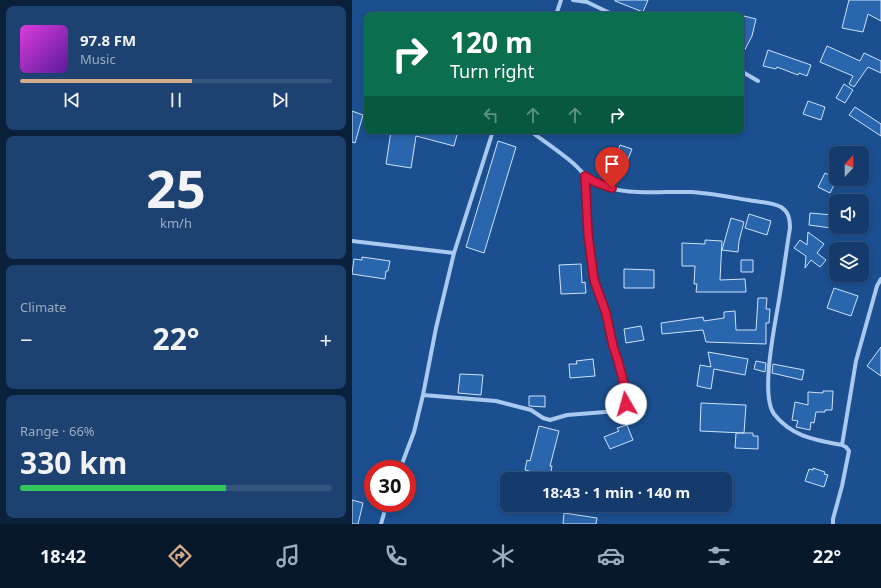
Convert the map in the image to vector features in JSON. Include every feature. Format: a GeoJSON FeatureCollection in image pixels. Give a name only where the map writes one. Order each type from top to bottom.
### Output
{"type":"FeatureCollection","features":[{"type":"Feature","properties":{"kind":"street"},"geometry":{"type":"LineString","coordinates":[[557,12],[561,0]]}},
{"type":"Feature","properties":{"kind":"street"},"geometry":{"type":"LineString","coordinates":[[573,0],[587,2],[608,12]]}},
{"type":"Feature","properties":{"kind":"street"},"geometry":{"type":"LineString","coordinates":[[744,73],[758,82]]}},
{"type":"Feature","properties":{"kind":"street"},"geometry":{"type":"LineString","coordinates":[[403,460],[414,432],[423,395],[434,334],[454,253],[493,134]]}},
{"type":"Feature","properties":{"kind":"street"},"geometry":{"type":"LineString","coordinates":[[534,134],[575,165],[585,176],[595,182],[612,188],[653,193],[692,192],[710,194],[771,204],[781,207],[787,212],[790,219],[790,228],[768,374],[770,406],[773,413],[798,434],[842,445],[849,451],[833,524]]}},
{"type":"Feature","properties":{"kind":"street"},"geometry":{"type":"LineString","coordinates":[[423,395],[496,401],[531,410],[543,418],[550,420],[567,415],[618,411],[626,404],[624,384],[613,346],[606,313],[594,280],[588,234],[585,176]]}},
{"type":"Feature","properties":{"kind":"street"},"geometry":{"type":"LineString","coordinates":[[352,241],[454,253]]}},
{"type":"Feature","properties":{"kind":"street"},"geometry":{"type":"LineString","coordinates":[[842,445],[856,361],[877,286],[881,279]]}},
{"type":"Feature","properties":{"kind":"street"},"geometry":{"type":"LineString","coordinates":[[381,524],[384,512]]}},
{"type":"Feature","properties":{"kind":"building"},"geometry":{"type":"Polygon","coordinates":[[[615,0],[648,0],[643,12],[615,0]]]}},
{"type":"Feature","properties":{"kind":"building"},"geometry":{"type":"Polygon","coordinates":[[[849,0],[881,0],[881,21],[868,14],[863,32],[842,28],[849,0]]]}},
{"type":"Feature","properties":{"kind":"building"},"geometry":{"type":"Polygon","coordinates":[[[744,16],[756,19],[752,36],[744,51],[744,16]]]}},
{"type":"Feature","properties":{"kind":"building"},"geometry":{"type":"Polygon","coordinates":[[[827,46],[860,61],[864,53],[881,61],[881,73],[868,67],[854,87],[849,84],[853,76],[820,62],[827,46]]]}},
{"type":"Feature","properties":{"kind":"building"},"geometry":{"type":"Polygon","coordinates":[[[768,50],[811,65],[807,76],[799,73],[798,75],[777,67],[776,69],[763,66],[768,50]]]}},
{"type":"Feature","properties":{"kind":"building"},"geometry":{"type":"Polygon","coordinates":[[[844,84],[853,90],[845,103],[836,98],[844,84]]]}},
{"type":"Feature","properties":{"kind":"building"},"geometry":{"type":"Polygon","coordinates":[[[808,101],[825,107],[821,120],[803,114],[808,101]]]}},
{"type":"Feature","properties":{"kind":"building"},"geometry":{"type":"Polygon","coordinates":[[[855,107],[881,124],[881,136],[849,115],[855,107]]]}},
{"type":"Feature","properties":{"kind":"building"},"geometry":{"type":"Polygon","coordinates":[[[352,111],[363,115],[355,143],[352,142],[352,111]]]}},
{"type":"Feature","properties":{"kind":"building"},"geometry":{"type":"Polygon","coordinates":[[[391,134],[457,134],[454,146],[416,136],[411,168],[386,164],[391,134]]]}},
{"type":"Feature","properties":{"kind":"building"},"geometry":{"type":"Polygon","coordinates":[[[498,141],[516,147],[484,253],[466,247],[498,141]]]}},
{"type":"Feature","properties":{"kind":"building"},"geometry":{"type":"Polygon","coordinates":[[[620,145],[632,149],[626,164],[615,159],[620,145]]]}},
{"type":"Feature","properties":{"kind":"building"},"geometry":{"type":"Polygon","coordinates":[[[825,173],[829,175],[829,186],[834,186],[830,193],[818,187],[825,173]]]}},
{"type":"Feature","properties":{"kind":"building"},"geometry":{"type":"Polygon","coordinates":[[[810,213],[829,215],[829,228],[809,225],[810,213]]]}},
{"type":"Feature","properties":{"kind":"building"},"geometry":{"type":"Polygon","coordinates":[[[749,214],[771,221],[767,235],[745,228],[749,214]]]}},
{"type":"Feature","properties":{"kind":"building"},"geometry":{"type":"Polygon","coordinates":[[[731,218],[744,222],[738,252],[722,250],[731,218]]]}},
{"type":"Feature","properties":{"kind":"building"},"geometry":{"type":"Polygon","coordinates":[[[808,232],[824,244],[817,253],[826,260],[820,267],[811,260],[805,268],[806,256],[794,248],[800,240],[807,245],[808,232]]]}},
{"type":"Feature","properties":{"kind":"building"},"geometry":{"type":"Polygon","coordinates":[[[705,240],[722,241],[720,280],[745,279],[746,292],[696,292],[697,284],[694,284],[695,266],[682,266],[682,243],[705,244],[705,240]]]}},
{"type":"Feature","properties":{"kind":"building"},"geometry":{"type":"Polygon","coordinates":[[[362,257],[390,261],[385,279],[352,274],[354,259],[362,260],[362,257]]]}},
{"type":"Feature","properties":{"kind":"building"},"geometry":{"type":"Polygon","coordinates":[[[741,260],[753,260],[753,272],[741,272],[741,260]]]}},
{"type":"Feature","properties":{"kind":"building"},"geometry":{"type":"Polygon","coordinates":[[[581,264],[582,283],[585,282],[586,293],[561,294],[559,265],[581,264]]]}},
{"type":"Feature","properties":{"kind":"building"},"geometry":{"type":"Polygon","coordinates":[[[624,269],[654,270],[654,288],[624,288],[624,269]]]}},
{"type":"Feature","properties":{"kind":"building"},"geometry":{"type":"Polygon","coordinates":[[[834,288],[858,296],[851,316],[827,308],[834,288]]]}},
{"type":"Feature","properties":{"kind":"building"},"geometry":{"type":"Polygon","coordinates":[[[758,298],[767,298],[766,309],[770,309],[769,323],[766,323],[766,344],[706,342],[703,330],[662,334],[661,323],[703,317],[704,321],[724,318],[724,312],[735,311],[736,330],[756,330],[758,298]]]}},
{"type":"Feature","properties":{"kind":"building"},"geometry":{"type":"Polygon","coordinates":[[[641,326],[644,340],[626,343],[624,329],[641,326]]]}},
{"type":"Feature","properties":{"kind":"building"},"geometry":{"type":"Polygon","coordinates":[[[881,347],[881,376],[867,366],[881,347]]]}},
{"type":"Feature","properties":{"kind":"building"},"geometry":{"type":"Polygon","coordinates":[[[708,352],[748,359],[745,375],[714,369],[711,389],[697,386],[700,365],[711,367],[708,352]]]}},
{"type":"Feature","properties":{"kind":"building"},"geometry":{"type":"Polygon","coordinates":[[[593,359],[595,376],[570,378],[569,364],[577,364],[576,361],[593,359]]]}},
{"type":"Feature","properties":{"kind":"building"},"geometry":{"type":"Polygon","coordinates":[[[756,361],[766,363],[765,372],[754,369],[756,361]]]}},
{"type":"Feature","properties":{"kind":"building"},"geometry":{"type":"Polygon","coordinates":[[[773,364],[804,370],[802,380],[772,373],[773,364]]]}},
{"type":"Feature","properties":{"kind":"building"},"geometry":{"type":"Polygon","coordinates":[[[460,374],[483,375],[481,395],[458,393],[460,374]]]}},
{"type":"Feature","properties":{"kind":"building"},"geometry":{"type":"Polygon","coordinates":[[[823,391],[833,391],[832,410],[816,412],[814,423],[811,422],[810,430],[796,427],[798,421],[792,420],[795,402],[808,405],[808,392],[823,393],[823,391]]]}},
{"type":"Feature","properties":{"kind":"building"},"geometry":{"type":"Polygon","coordinates":[[[529,396],[545,396],[545,407],[529,406],[529,396]]]}},
{"type":"Feature","properties":{"kind":"building"},"geometry":{"type":"Polygon","coordinates":[[[701,403],[746,405],[744,433],[700,431],[701,403]]]}},
{"type":"Feature","properties":{"kind":"building"},"geometry":{"type":"Polygon","coordinates":[[[627,425],[633,440],[610,449],[604,437],[619,431],[617,428],[627,425]]]}},
{"type":"Feature","properties":{"kind":"building"},"geometry":{"type":"Polygon","coordinates":[[[539,426],[559,431],[550,466],[552,466],[551,472],[532,472],[525,470],[527,460],[530,461],[539,426]]]}},
{"type":"Feature","properties":{"kind":"building"},"geometry":{"type":"Polygon","coordinates":[[[736,433],[753,433],[753,436],[758,436],[758,449],[735,448],[736,433]]]}},
{"type":"Feature","properties":{"kind":"building"},"geometry":{"type":"Polygon","coordinates":[[[813,468],[825,472],[824,474],[828,475],[824,487],[805,481],[809,469],[813,470],[813,468]]]}},
{"type":"Feature","properties":{"kind":"building"},"geometry":{"type":"Polygon","coordinates":[[[352,500],[363,503],[358,524],[352,524],[352,500]]]}},
{"type":"Feature","properties":{"kind":"building"},"geometry":{"type":"Polygon","coordinates":[[[564,513],[597,518],[596,524],[563,524],[564,513]]]}},
{"type":"Feature","properties":{"kind":"route"},"geometry":{"type":"LineString","coordinates":[[612,188],[595,182],[585,176],[588,234],[594,280],[606,313],[613,346],[624,384],[626,404]]}}]}
